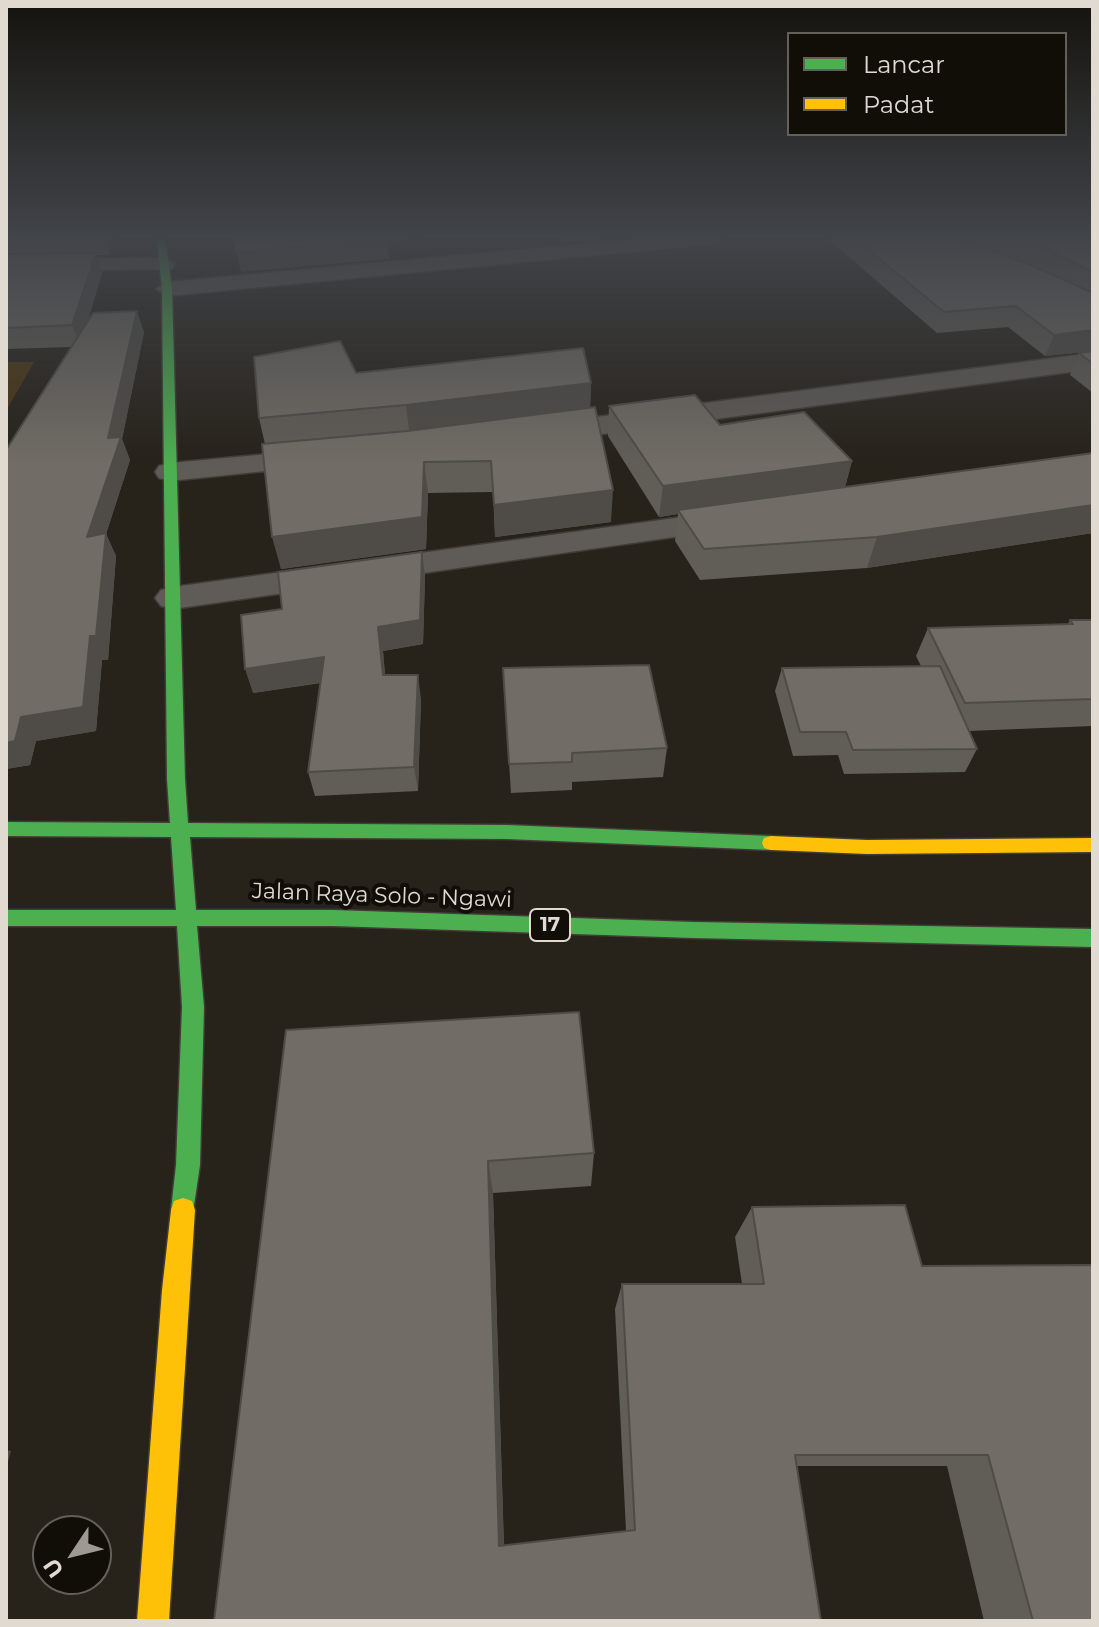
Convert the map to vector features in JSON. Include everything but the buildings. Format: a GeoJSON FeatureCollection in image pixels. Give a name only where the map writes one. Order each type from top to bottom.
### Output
{"type":"FeatureCollection","features":[{"type":"Feature","properties":{"kind":"main road"},"geometry":{"type":"LineString","coordinates":[[153,1621],[175,1290],[188,1165],[193,1007],[178,831],[167,314]]}},
{"type":"Feature","properties":{"kind":"main road"},"geometry":{"type":"LineString","coordinates":[[6,829],[507,832],[867,847],[1093,845]]}},
{"type":"Feature","properties":{"kind":"main road","name":"Jalan Raya Solo - Ngawi"},"geometry":{"type":"LineString","coordinates":[[6,918],[186,916],[1093,938]]}},
{"type":"Feature","properties":{"kind":"street"},"geometry":{"type":"LineString","coordinates":[[516,436],[1093,361]]}},
{"type":"Feature","properties":{"kind":"street"},"geometry":{"type":"LineString","coordinates":[[170,472],[350,455]]}},
{"type":"Feature","properties":{"kind":"street"},"geometry":{"type":"LineString","coordinates":[[173,598],[766,515]]}},
{"type":"Feature","properties":{"kind":"shaded area"},"geometry":{"type":"Polygon","coordinates":[[[6,362],[34,362],[6,411],[6,362]]]}},
{"type":"Feature","properties":{"kind":"traffic: fast"},"geometry":{"type":"LineString","coordinates":[[167,314],[176,779],[193,1007],[188,1165],[183,1210]]}},
{"type":"Feature","properties":{"kind":"traffic: fast"},"geometry":{"type":"LineString","coordinates":[[6,829],[507,832],[771,843]]}},
{"type":"Feature","properties":{"kind":"traffic: fast"},"geometry":{"type":"LineString","coordinates":[[6,918],[333,918],[694,930],[1093,938]]}},
{"type":"Feature","properties":{"kind":"traffic: slow"},"geometry":{"type":"LineString","coordinates":[[771,843],[867,847],[1093,845]]}},
{"type":"Feature","properties":{"kind":"traffic: slow"},"geometry":{"type":"LineString","coordinates":[[153,1621],[183,1210]]}}]}
